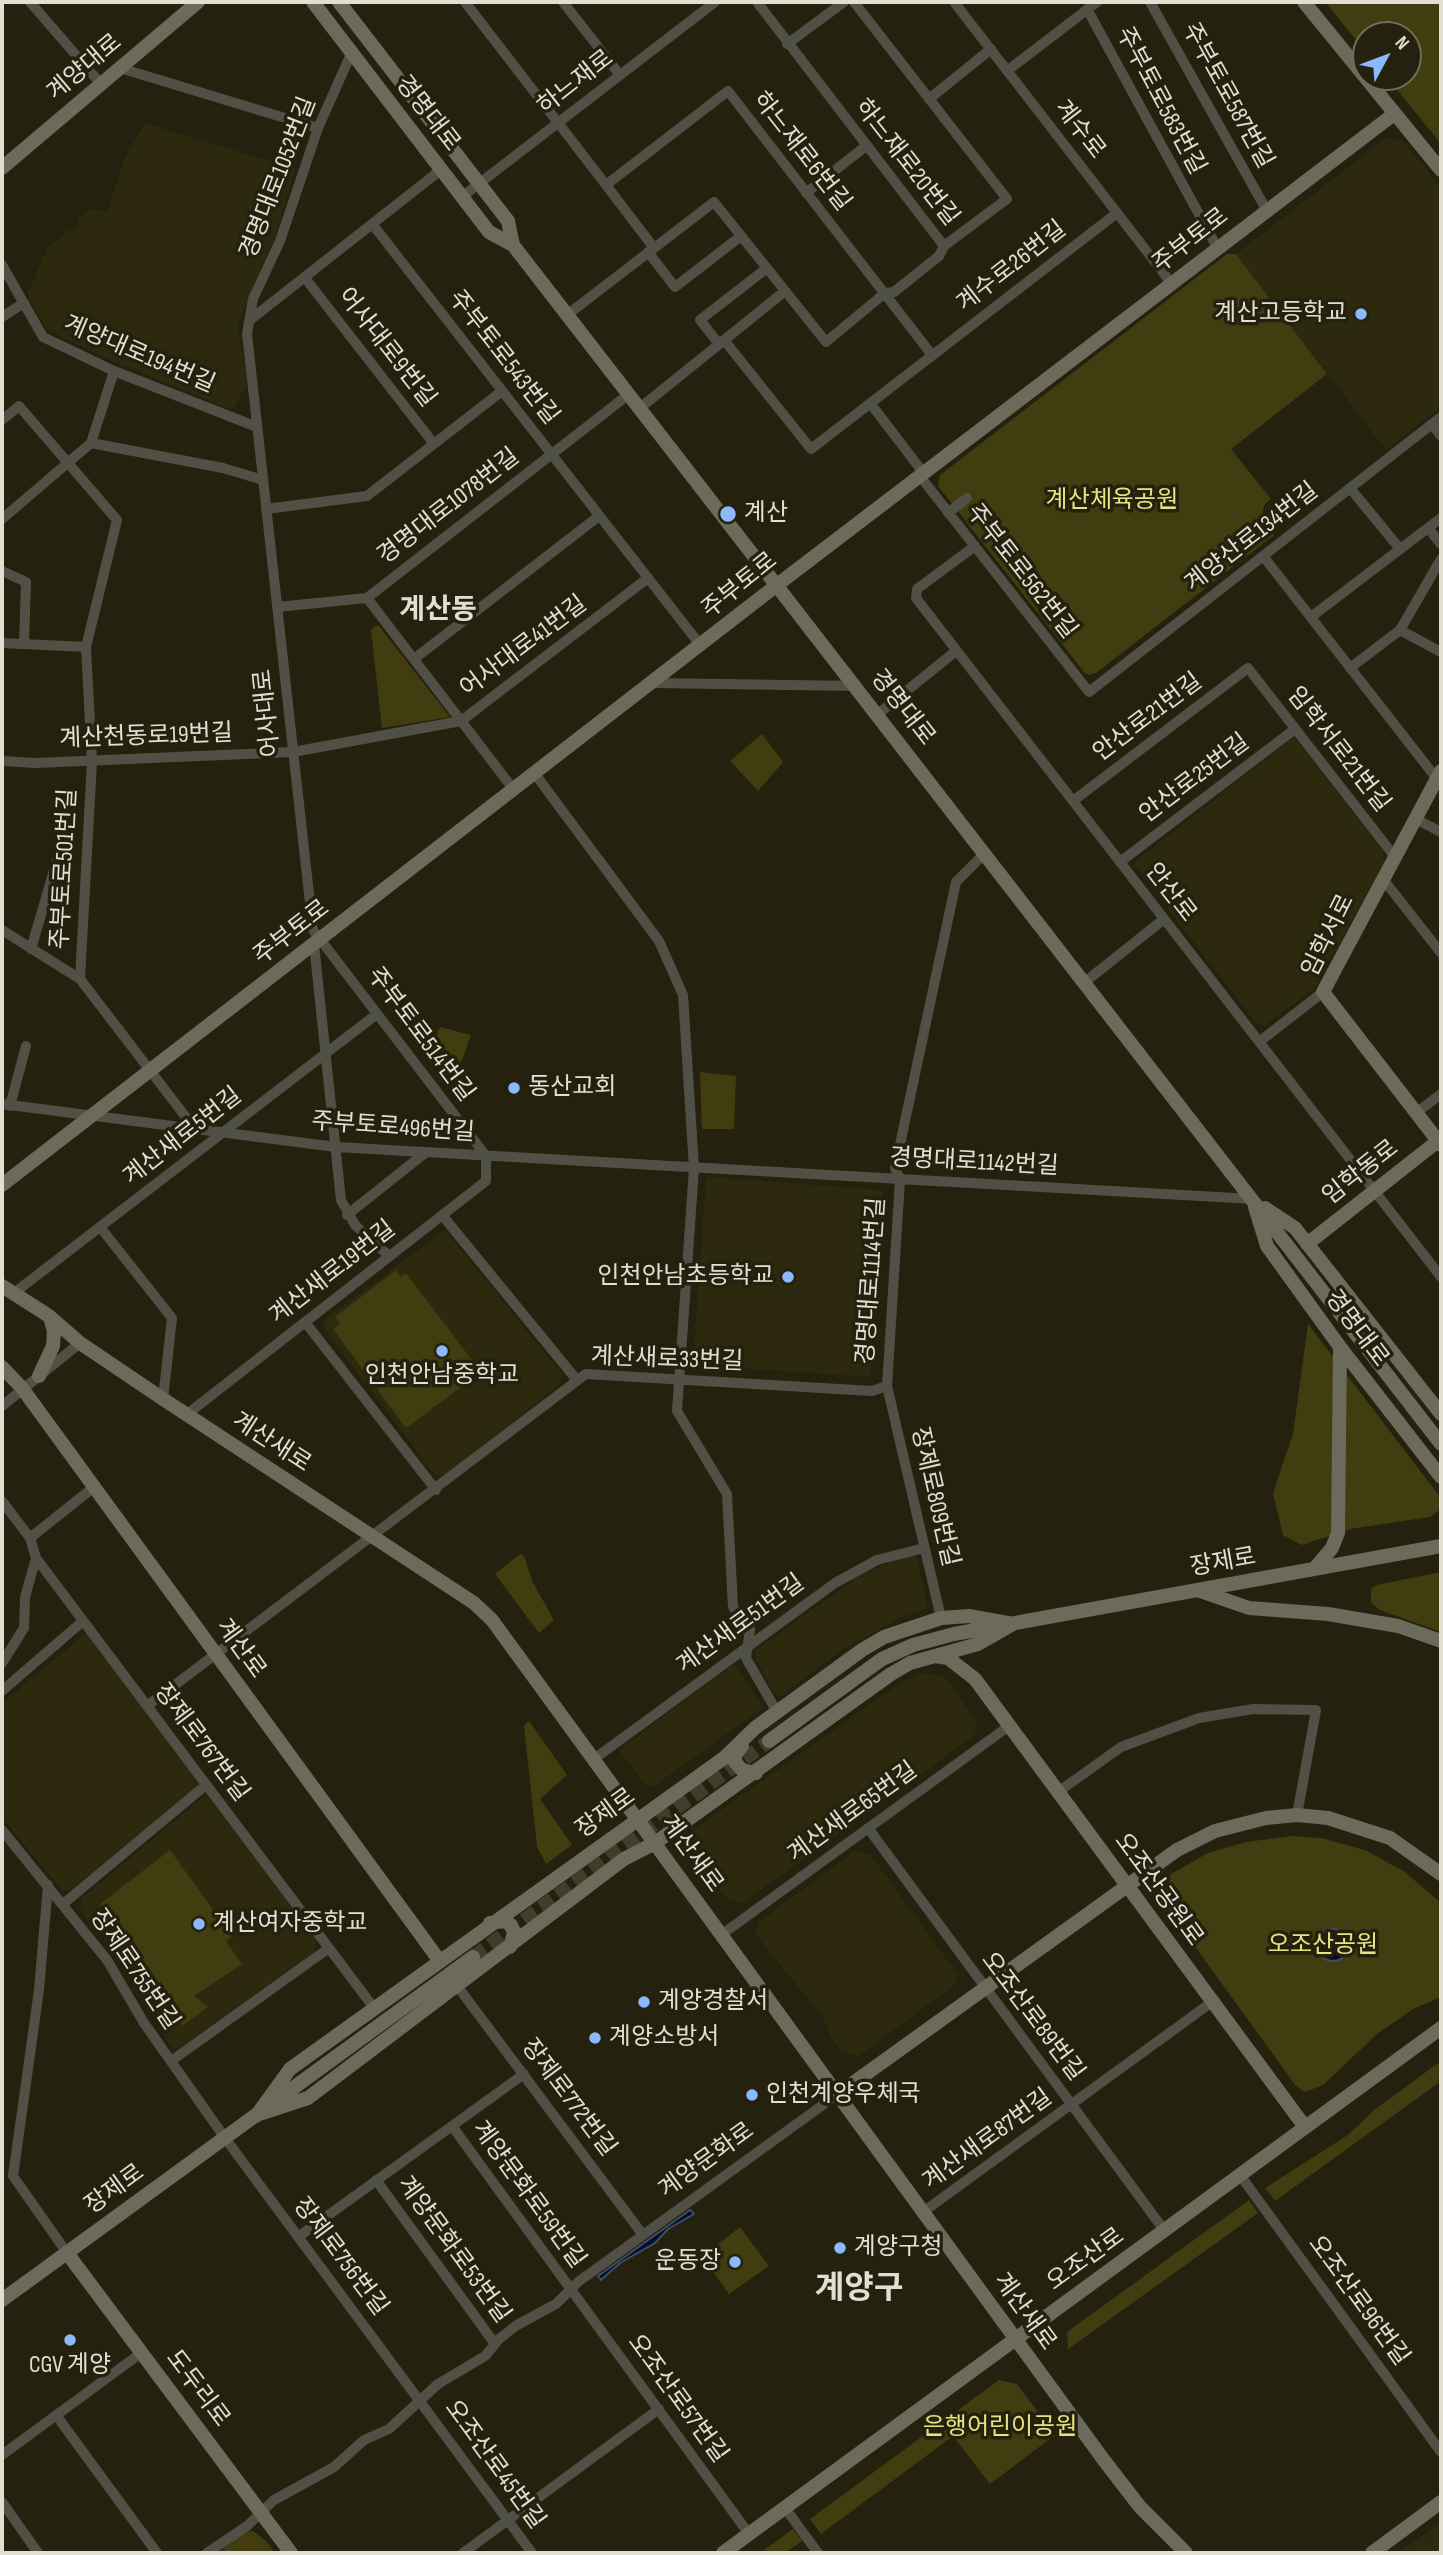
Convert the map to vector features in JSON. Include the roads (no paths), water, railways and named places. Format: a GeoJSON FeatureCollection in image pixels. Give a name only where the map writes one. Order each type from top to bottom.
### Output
{"type":"FeatureCollection","features":[{"type":"Feature","properties":{"kind":"street"},"geometry":{"type":"LineString","coordinates":[[30,2],[101,84]]}},
{"type":"Feature","properties":{"kind":"street","name":"계양대로"},"geometry":{"type":"LineString","coordinates":[[2,168],[198,2]]}},
{"type":"Feature","properties":{"kind":"street","name":"경명대로"},"geometry":{"type":"LineString","coordinates":[[313,2],[489,232],[513,245],[1441,1444]]}},
{"type":"Feature","properties":{"kind":"street","name":"경명대로"},"geometry":{"type":"LineString","coordinates":[[339,2],[508,221],[513,245]]}},
{"type":"Feature","properties":{"kind":"street"},"geometry":{"type":"LineString","coordinates":[[465,2],[606,186],[675,287],[741,236]]}},
{"type":"Feature","properties":{"kind":"street"},"geometry":{"type":"LineString","coordinates":[[563,2],[620,75]]}},
{"type":"Feature","properties":{"kind":"street","name":"하느재로"},"geometry":{"type":"LineString","coordinates":[[463,197],[715,2]]}},
{"type":"Feature","properties":{"kind":"street","name":"하느재로20번길"},"geometry":{"type":"LineString","coordinates":[[757,2],[944,246],[1007,199],[854,2]]}},
{"type":"Feature","properties":{"kind":"street"},"geometry":{"type":"LineString","coordinates":[[788,44],[844,2]]}},
{"type":"Feature","properties":{"kind":"street","name":"주부토로587번길"},"geometry":{"type":"LineString","coordinates":[[1150,2],[1267,211]]}},
{"type":"Feature","properties":{"kind":"street"},"geometry":{"type":"LineString","coordinates":[[1304,2],[1441,170]]}},
{"type":"Feature","properties":{"kind":"street","name":"계수로"},"geometry":{"type":"LineString","coordinates":[[961,4],[991,50],[1172,284]]}},
{"type":"Feature","properties":{"kind":"street"},"geometry":{"type":"LineString","coordinates":[[1007,71],[1092,5]]}},
{"type":"Feature","properties":{"kind":"street","name":"주부토로583번길"},"geometry":{"type":"LineString","coordinates":[[1092,5],[1218,249]]}},
{"type":"Feature","properties":{"kind":"street"},"geometry":{"type":"LineString","coordinates":[[929,99],[991,50]]}},
{"type":"Feature","properties":{"kind":"street","name":"경명대로1052번길"},"geometry":{"type":"LineString","coordinates":[[250,320],[253,299],[280,241],[318,128],[351,54]]}},
{"type":"Feature","properties":{"kind":"street"},"geometry":{"type":"LineString","coordinates":[[120,68],[318,128]]}},
{"type":"Feature","properties":{"kind":"street","name":"하느재로6번길"},"geometry":{"type":"LineString","coordinates":[[606,186],[728,92],[932,355]]}},
{"type":"Feature","properties":{"kind":"street","name":"주부토로"},"geometry":{"type":"LineString","coordinates":[[2,1185],[701,646],[777,584],[1394,114]]}},
{"type":"Feature","properties":{"kind":"street"},"geometry":{"type":"LineString","coordinates":[[806,193],[866,146]]}},
{"type":"Feature","properties":{"kind":"street"},"geometry":{"type":"LineString","coordinates":[[250,320],[442,169]]}},
{"type":"Feature","properties":{"kind":"street"},"geometry":{"type":"LineString","coordinates":[[567,315],[714,202],[826,342],[886,293],[894,292],[939,256],[944,246]]}},
{"type":"Feature","properties":{"kind":"street","name":"계수로26번길"},"geometry":{"type":"LineString","coordinates":[[722,342],[811,449],[1117,213]]}},
{"type":"Feature","properties":{"kind":"street","name":"주부토로543번길"},"geometry":{"type":"LineString","coordinates":[[373,225],[701,646]]}},
{"type":"Feature","properties":{"kind":"street","name":"계양대로194번길"},"geometry":{"type":"LineString","coordinates":[[2,265],[43,337],[114,371],[257,426]]}},
{"type":"Feature","properties":{"kind":"street"},"geometry":{"type":"LineString","coordinates":[[722,342],[700,320],[767,268]]}},
{"type":"Feature","properties":{"kind":"street","name":"어사대로9번길"},"geometry":{"type":"LineString","coordinates":[[305,278],[434,444]]}},
{"type":"Feature","properties":{"kind":"street"},"geometry":{"type":"LineString","coordinates":[[640,408],[785,291]]}},
{"type":"Feature","properties":{"kind":"street"},"geometry":{"type":"LineString","coordinates":[[2,317],[24,303]]}},
{"type":"Feature","properties":{"kind":"street","name":"어사대로"},"geometry":{"type":"LineString","coordinates":[[250,320],[247,334],[313,930],[317,942]]}},
{"type":"Feature","properties":{"kind":"street"},"geometry":{"type":"LineString","coordinates":[[2,519],[91,443],[114,371]]}},
{"type":"Feature","properties":{"kind":"street"},"geometry":{"type":"LineString","coordinates":[[266,509],[367,496],[502,391]]}},
{"type":"Feature","properties":{"kind":"street","name":"경명대로1078번길"},"geometry":{"type":"LineString","coordinates":[[277,607],[367,598],[629,394]]}},
{"type":"Feature","properties":{"kind":"street","name":"주부토로562번길"},"geometry":{"type":"LineString","coordinates":[[870,403],[922,471],[922,476],[948,513],[1089,692]]}},
{"type":"Feature","properties":{"kind":"street"},"geometry":{"type":"LineString","coordinates":[[2,420],[7,411],[19,406],[65,465]]}},
{"type":"Feature","properties":{"kind":"street"},"geometry":{"type":"LineString","coordinates":[[1437,421],[1441,436]]}},
{"type":"Feature","properties":{"kind":"street","name":"계양산로134번길"},"geometry":{"type":"LineString","coordinates":[[1089,692],[1437,421]]}},
{"type":"Feature","properties":{"kind":"street"},"geometry":{"type":"LineString","coordinates":[[91,443],[263,480]]}},
{"type":"Feature","properties":{"kind":"street","name":"주부토로501번길"},"geometry":{"type":"LineString","coordinates":[[65,465],[117,520],[86,647],[92,761],[80,978],[150,1071]]}},
{"type":"Feature","properties":{"kind":"street"},"geometry":{"type":"LineString","coordinates":[[1350,488],[1400,549]]}},
{"type":"Feature","properties":{"kind":"street"},"geometry":{"type":"LineString","coordinates":[[948,513],[967,498]]}},
{"type":"Feature","properties":{"kind":"street"},"geometry":{"type":"LineString","coordinates":[[414,659],[599,516]]}},
{"type":"Feature","properties":{"kind":"street"},"geometry":{"type":"LineString","coordinates":[[1311,617],[1441,518]]}},
{"type":"Feature","properties":{"kind":"street"},"geometry":{"type":"LineString","coordinates":[[1428,528],[1441,544]]}},
{"type":"Feature","properties":{"kind":"street","name":"안산로"},"geometry":{"type":"LineString","coordinates":[[975,546],[917,589],[916,598],[1441,1277]]}},
{"type":"Feature","properties":{"kind":"street"},"geometry":{"type":"LineString","coordinates":[[1263,556],[1350,668],[1439,775]]}},
{"type":"Feature","properties":{"kind":"street"},"geometry":{"type":"LineString","coordinates":[[1350,668],[1400,629],[1441,559]]}},
{"type":"Feature","properties":{"kind":"street"},"geometry":{"type":"LineString","coordinates":[[2,571],[26,582],[24,644]]}},
{"type":"Feature","properties":{"kind":"street","name":"어사대로41번길"},"geometry":{"type":"LineString","coordinates":[[293,752],[461,721],[648,578]]}},
{"type":"Feature","properties":{"kind":"street"},"geometry":{"type":"LineString","coordinates":[[367,598],[514,790]]}},
{"type":"Feature","properties":{"kind":"street"},"geometry":{"type":"LineString","coordinates":[[1400,629],[1441,652]]}},
{"type":"Feature","properties":{"kind":"street"},"geometry":{"type":"LineString","coordinates":[[2,643],[86,647]]}},
{"type":"Feature","properties":{"kind":"street"},"geometry":{"type":"LineString","coordinates":[[878,714],[956,651]]}},
{"type":"Feature","properties":{"kind":"street","name":"안산로21번길"},"geometry":{"type":"LineString","coordinates":[[1073,801],[1248,668]]}},
{"type":"Feature","properties":{"kind":"street","name":"임학서로21번길"},"geometry":{"type":"LineString","coordinates":[[1248,668],[1395,857]]}},
{"type":"Feature","properties":{"kind":"street"},"geometry":{"type":"LineString","coordinates":[[653,683],[856,686]]}},
{"type":"Feature","properties":{"kind":"street","name":"안산로25번길"},"geometry":{"type":"LineString","coordinates":[[1120,862],[1295,729]]}},
{"type":"Feature","properties":{"kind":"street","name":"계산천동로19번길"},"geometry":{"type":"LineString","coordinates":[[2,761],[92,761],[293,752]]}},
{"type":"Feature","properties":{"kind":"street"},"geometry":{"type":"LineString","coordinates":[[535,774],[659,941],[683,995],[694,1168],[677,1411],[727,1494],[733,1607],[750,1629],[746,1658],[777,1712]]}},
{"type":"Feature","properties":{"kind":"street","name":"임학서로"},"geometry":{"type":"LineString","coordinates":[[1439,775],[1323,992],[1440,1143]]}},
{"type":"Feature","properties":{"kind":"street"},"geometry":{"type":"LineString","coordinates":[[1416,819],[1441,832]]}},
{"type":"Feature","properties":{"kind":"street","name":"경명대로1114번길"},"geometry":{"type":"LineString","coordinates":[[887,1386],[900,1180],[895,1168],[956,882],[985,853]]}},
{"type":"Feature","properties":{"kind":"street"},"geometry":{"type":"LineString","coordinates":[[32,948],[57,860]]}},
{"type":"Feature","properties":{"kind":"street"},"geometry":{"type":"LineString","coordinates":[[1383,879],[1441,953]]}},
{"type":"Feature","properties":{"kind":"street"},"geometry":{"type":"LineString","coordinates":[[1085,982],[1164,919]]}},
{"type":"Feature","properties":{"kind":"street"},"geometry":{"type":"LineString","coordinates":[[2,930],[80,978]]}},
{"type":"Feature","properties":{"kind":"street"},"geometry":{"type":"LineString","coordinates":[[317,942],[341,1200],[347,1215],[389,1256]]}},
{"type":"Feature","properties":{"kind":"street","name":"주부토로514번길"},"geometry":{"type":"LineString","coordinates":[[317,942],[377,1014],[486,1156]]}},
{"type":"Feature","properties":{"kind":"street"},"geometry":{"type":"LineString","coordinates":[[1259,1042],[1323,992]]}},
{"type":"Feature","properties":{"kind":"street","name":"계산새로5번길"},"geometry":{"type":"LineString","coordinates":[[8,1290],[100,1227],[377,1014]]}},
{"type":"Feature","properties":{"kind":"street"},"geometry":{"type":"LineString","coordinates":[[6,1105],[26,1045]]}},
{"type":"Feature","properties":{"kind":"street"},"geometry":{"type":"LineString","coordinates":[[150,1071],[195,1129]]}},
{"type":"Feature","properties":{"kind":"street"},"geometry":{"type":"LineString","coordinates":[[1416,1113],[1441,1094]]}},
{"type":"Feature","properties":{"kind":"street","name":"주부토로496번길"},"geometry":{"type":"LineString","coordinates":[[6,1105],[336,1147],[694,1168]]}},
{"type":"Feature","properties":{"kind":"street","name":"임학동로"},"geometry":{"type":"LineString","coordinates":[[1307,1244],[1440,1143]]}},
{"type":"Feature","properties":{"kind":"street"},"geometry":{"type":"LineString","coordinates":[[347,1215],[425,1153]]}},
{"type":"Feature","properties":{"kind":"street","name":"계산새로19번길"},"geometry":{"type":"LineString","coordinates":[[186,1415],[486,1181],[486,1156]]}},
{"type":"Feature","properties":{"kind":"street","name":"경명대로1142번길"},"geometry":{"type":"LineString","coordinates":[[694,1168],[1252,1199]]}},
{"type":"Feature","properties":{"kind":"street","name":"경명대로"},"geometry":{"type":"LineString","coordinates":[[1252,1199],[1295,1228],[1441,1414]]}},
{"type":"Feature","properties":{"kind":"street","name":"경명대로"},"geometry":{"type":"LineString","coordinates":[[1252,1199],[1267,1246],[1340,1347],[1440,1474]]}},
{"type":"Feature","properties":{"kind":"street"},"geometry":{"type":"LineString","coordinates":[[442,1215],[576,1379]]}},
{"type":"Feature","properties":{"kind":"street"},"geometry":{"type":"LineString","coordinates":[[100,1227],[172,1318],[163,1399]]}},
{"type":"Feature","properties":{"kind":"street","name":"계산새로"},"geometry":{"type":"LineString","coordinates":[[8,1290],[49,1316],[80,1343],[186,1415],[474,1603],[492,1620],[1135,2500],[1186,2553]]}},
{"type":"Feature","properties":{"kind":"street"},"geometry":{"type":"LineString","coordinates":[[38,1376],[53,1346],[54,1331],[49,1316]]}},
{"type":"Feature","properties":{"kind":"street"},"geometry":{"type":"LineString","coordinates":[[305,1322],[436,1490]]}},
{"type":"Feature","properties":{"kind":"street"},"geometry":{"type":"LineString","coordinates":[[2,1406],[80,1343]]}},
{"type":"Feature","properties":{"kind":"street"},"geometry":{"type":"LineString","coordinates":[[1314,1569],[1332,1548],[1339,1533],[1340,1347]]}},
{"type":"Feature","properties":{"kind":"street","name":"계산로"},"geometry":{"type":"LineString","coordinates":[[2,1367],[22,1388],[439,1960]]}},
{"type":"Feature","properties":{"kind":"street","name":"계산새로33번길"},"geometry":{"type":"LineString","coordinates":[[147,1706],[586,1374],[872,1391],[887,1386]]}},
{"type":"Feature","properties":{"kind":"street","name":"장제로809번길"},"geometry":{"type":"LineString","coordinates":[[887,1386],[941,1618]]}},
{"type":"Feature","properties":{"kind":"street"},"geometry":{"type":"LineString","coordinates":[[30,1538],[94,1487]]}},
{"type":"Feature","properties":{"kind":"street","name":"장제로767번길"},"geometry":{"type":"LineString","coordinates":[[2,1501],[30,1538],[36,1558],[373,2008]]}},
{"type":"Feature","properties":{"kind":"street","name":"장제로"},"geometry":{"type":"LineString","coordinates":[[769,1741],[882,1660],[912,1645],[954,1634],[1441,1546]]}},
{"type":"Feature","properties":{"kind":"street","name":"계산새로51번길"},"geometry":{"type":"LineString","coordinates":[[594,1759],[856,1570],[877,1560],[924,1548]]}},
{"type":"Feature","properties":{"kind":"street"},"geometry":{"type":"LineString","coordinates":[[2,1663],[24,1628],[25,1597],[36,1558]]}},
{"type":"Feature","properties":{"kind":"street"},"geometry":{"type":"LineString","coordinates":[[1198,1590],[1249,1608],[1328,1614],[1385,1624],[1441,1642]]}},
{"type":"Feature","properties":{"kind":"street","name":"장제로"},"geometry":{"type":"LineString","coordinates":[[256,2116],[290,2069],[490,1923],[724,1758],[755,1728],[884,1637],[941,1618],[969,1616],[1013,1624]]}},
{"type":"Feature","properties":{"kind":"street"},"geometry":{"type":"LineString","coordinates":[[2,1691],[83,1621]]}},
{"type":"Feature","properties":{"kind":"street","name":"장제로"},"geometry":{"type":"LineString","coordinates":[[256,2116],[308,2098],[624,1859],[655,1843],[891,1674],[932,1656],[978,1644],[1013,1624]]}},
{"type":"Feature","properties":{"kind":"street"},"geometry":{"type":"LineString","coordinates":[[975,1679],[972,1657],[978,1644]]}},
{"type":"Feature","properties":{"kind":"street","name":"오조산공원로"},"geometry":{"type":"LineString","coordinates":[[932,1656],[947,1658],[975,1679],[1305,2127]]}},
{"type":"Feature","properties":{"kind":"street"},"geometry":{"type":"LineString","coordinates":[[1058,1792],[1121,1747],[1199,1718],[1253,1709],[1315,1710],[1297,1815]]}},
{"type":"Feature","properties":{"kind":"street","name":"계산새로65번길"},"geometry":{"type":"LineString","coordinates":[[722,1935],[1009,1726]]}},
{"type":"Feature","properties":{"kind":"street"},"geometry":{"type":"LineString","coordinates":[[755,1728],[735,1755],[739,1768],[756,1773]]}},
{"type":"Feature","properties":{"kind":"street"},"geometry":{"type":"LineString","coordinates":[[63,1904],[206,1785]]}},
{"type":"Feature","properties":{"kind":"street","name":"계양문화로"},"geometry":{"type":"LineString","coordinates":[[207,2553],[262,2513],[274,2500],[334,2467],[364,2440],[389,2429],[438,2384],[485,2356],[517,2325],[556,2304],[571,2289],[643,2235],[983,1987],[1177,1850],[1215,1831],[1247,1822],[1297,1815],[1347,1823],[1390,1838],[1441,1874]]}},
{"type":"Feature","properties":{"kind":"street","name":"오조산로89번길"},"geometry":{"type":"LineString","coordinates":[[868,1828],[1164,2230]]}},
{"type":"Feature","properties":{"kind":"street","name":"장제로755번길"},"geometry":{"type":"LineString","coordinates":[[2,1830],[107,1960],[144,2023],[225,2138]]}},
{"type":"Feature","properties":{"kind":"street"},"geometry":{"type":"LineString","coordinates":[[48,1885],[39,1990],[13,2176],[67,2253]]}},
{"type":"Feature","properties":{"kind":"street"},"geometry":{"type":"LineString","coordinates":[[490,1923],[504,1921],[511,1925],[514,1933],[510,1947]]}},
{"type":"Feature","properties":{"kind":"street"},"geometry":{"type":"LineString","coordinates":[[171,2061],[329,1948]]}},
{"type":"Feature","properties":{"kind":"street","name":"장제로"},"geometry":{"type":"LineString","coordinates":[[2,2300],[473,1957]]}},
{"type":"Feature","properties":{"kind":"street","name":"장제로772번길"},"geometry":{"type":"LineString","coordinates":[[458,1987],[643,2235]]}},
{"type":"Feature","properties":{"kind":"street","name":"계산새로87번길"},"geometry":{"type":"LineString","coordinates":[[923,2212],[1212,2002]]}},
{"type":"Feature","properties":{"kind":"street","name":"오조산로"},"geometry":{"type":"LineString","coordinates":[[723,2553],[1441,2028]]}},
{"type":"Feature","properties":{"kind":"street"},"geometry":{"type":"LineString","coordinates":[[298,2237],[524,2074]]}},
{"type":"Feature","properties":{"kind":"street","name":"계양문화로59번길"},"geometry":{"type":"LineString","coordinates":[[452,2126],[571,2289]]}},
{"type":"Feature","properties":{"kind":"street","name":"장제로756번길"},"geometry":{"type":"LineString","coordinates":[[225,2138],[421,2402]]}},
{"type":"Feature","properties":{"kind":"street","name":"오조산로96번길"},"geometry":{"type":"LineString","coordinates":[[1240,2175],[1441,2452]]}},
{"type":"Feature","properties":{"kind":"street","name":"계양문화로53번길"},"geometry":{"type":"LineString","coordinates":[[376,2180],[495,2344]]}},
{"type":"Feature","properties":{"kind":"street","name":"도두리로"},"geometry":{"type":"LineString","coordinates":[[67,2253],[291,2553]]}},
{"type":"Feature","properties":{"kind":"street","name":"오조산로57번길"},"geometry":{"type":"LineString","coordinates":[[571,2289],[749,2534]]}},
{"type":"Feature","properties":{"kind":"street"},"geometry":{"type":"LineString","coordinates":[[2,2455],[141,2353]]}},
{"type":"Feature","properties":{"kind":"street","name":"오조산로45번길"},"geometry":{"type":"LineString","coordinates":[[421,2402],[532,2553]]}},
{"type":"Feature","properties":{"kind":"street"},"geometry":{"type":"LineString","coordinates":[[463,2553],[659,2409]]}},
{"type":"Feature","properties":{"kind":"street"},"geometry":{"type":"LineString","coordinates":[[56,2415],[157,2553]]}},
{"type":"Feature","properties":{"kind":"street"},"geometry":{"type":"LineString","coordinates":[[2,2502],[38,2553]]}},
{"type":"Feature","properties":{"kind":"street"},"geometry":{"type":"LineString","coordinates":[[1372,2553],[1441,2502]]}},
{"type":"Feature","properties":{"kind":"street"},"geometry":{"type":"LineString","coordinates":[[785,2508],[818,2553]]}},
{"type":"Feature","properties":{"kind":"water"},"geometry":{"type":"Polygon","coordinates":[[[1333,1929],[1345,1933],[1349,1945],[1345,1957],[1333,1961],[1321,1957],[1317,1945],[1321,1933],[1333,1929]]]}},
{"type":"Feature","properties":{"kind":"water"},"geometry":{"type":"Polygon","coordinates":[[[690,2210],[694,2214],[668,2229],[655,2243],[620,2263],[601,2280],[598,2276],[690,2210]]]}},
{"type":"Feature","properties":{"kind":"tunnel"},"geometry":{"type":"LineString","coordinates":[[473,1957],[769,1741]]}},
{"type":"Feature","properties":{"kind":"place","name":"계산고등학교"},"geometry":{"type":"Point","coordinates":[1361,314]}},
{"type":"Feature","properties":{"kind":"place","name":"계산"},"geometry":{"type":"Point","coordinates":[728,514]}},
{"type":"Feature","properties":{"kind":"place","name":"동산교회"},"geometry":{"type":"Point","coordinates":[514,1088]}},
{"type":"Feature","properties":{"kind":"place","name":"인천안남초등학교"},"geometry":{"type":"Point","coordinates":[788,1277]}},
{"type":"Feature","properties":{"kind":"place","name":"인천안남중학교"},"geometry":{"type":"Point","coordinates":[442,1351]}},
{"type":"Feature","properties":{"kind":"place","name":"계산여자중학교"},"geometry":{"type":"Point","coordinates":[199,1924]}},
{"type":"Feature","properties":{"kind":"place","name":"계양경찰서"},"geometry":{"type":"Point","coordinates":[644,2002]}},
{"type":"Feature","properties":{"kind":"place","name":"계양소방서"},"geometry":{"type":"Point","coordinates":[595,2038]}},
{"type":"Feature","properties":{"kind":"place","name":"인천계양우체국"},"geometry":{"type":"Point","coordinates":[752,2095]}},
{"type":"Feature","properties":{"kind":"place","name":"계양구청"},"geometry":{"type":"Point","coordinates":[840,2248]}},
{"type":"Feature","properties":{"kind":"place","name":"운동장"},"geometry":{"type":"Point","coordinates":[735,2262]}},
{"type":"Feature","properties":{"kind":"place","name":"CGV 계양"},"geometry":{"type":"Point","coordinates":[70,2340]}},
{"type":"Feature","properties":{"kind":"district","name":"계산동"},"geometry":{"type":"Point","coordinates":[438,611]}},
{"type":"Feature","properties":{"kind":"district","name":"계양구"},"geometry":{"type":"Point","coordinates":[859,2290]}},
{"type":"Feature","properties":{"kind":"park label","name":"계산체육공원"},"geometry":{"type":"Point","coordinates":[1112,501]}},
{"type":"Feature","properties":{"kind":"park label","name":"오조산공원"},"geometry":{"type":"Point","coordinates":[1323,1946]}},
{"type":"Feature","properties":{"kind":"park label","name":"은행어린이공원"},"geometry":{"type":"Point","coordinates":[1000,2428]}}]}
